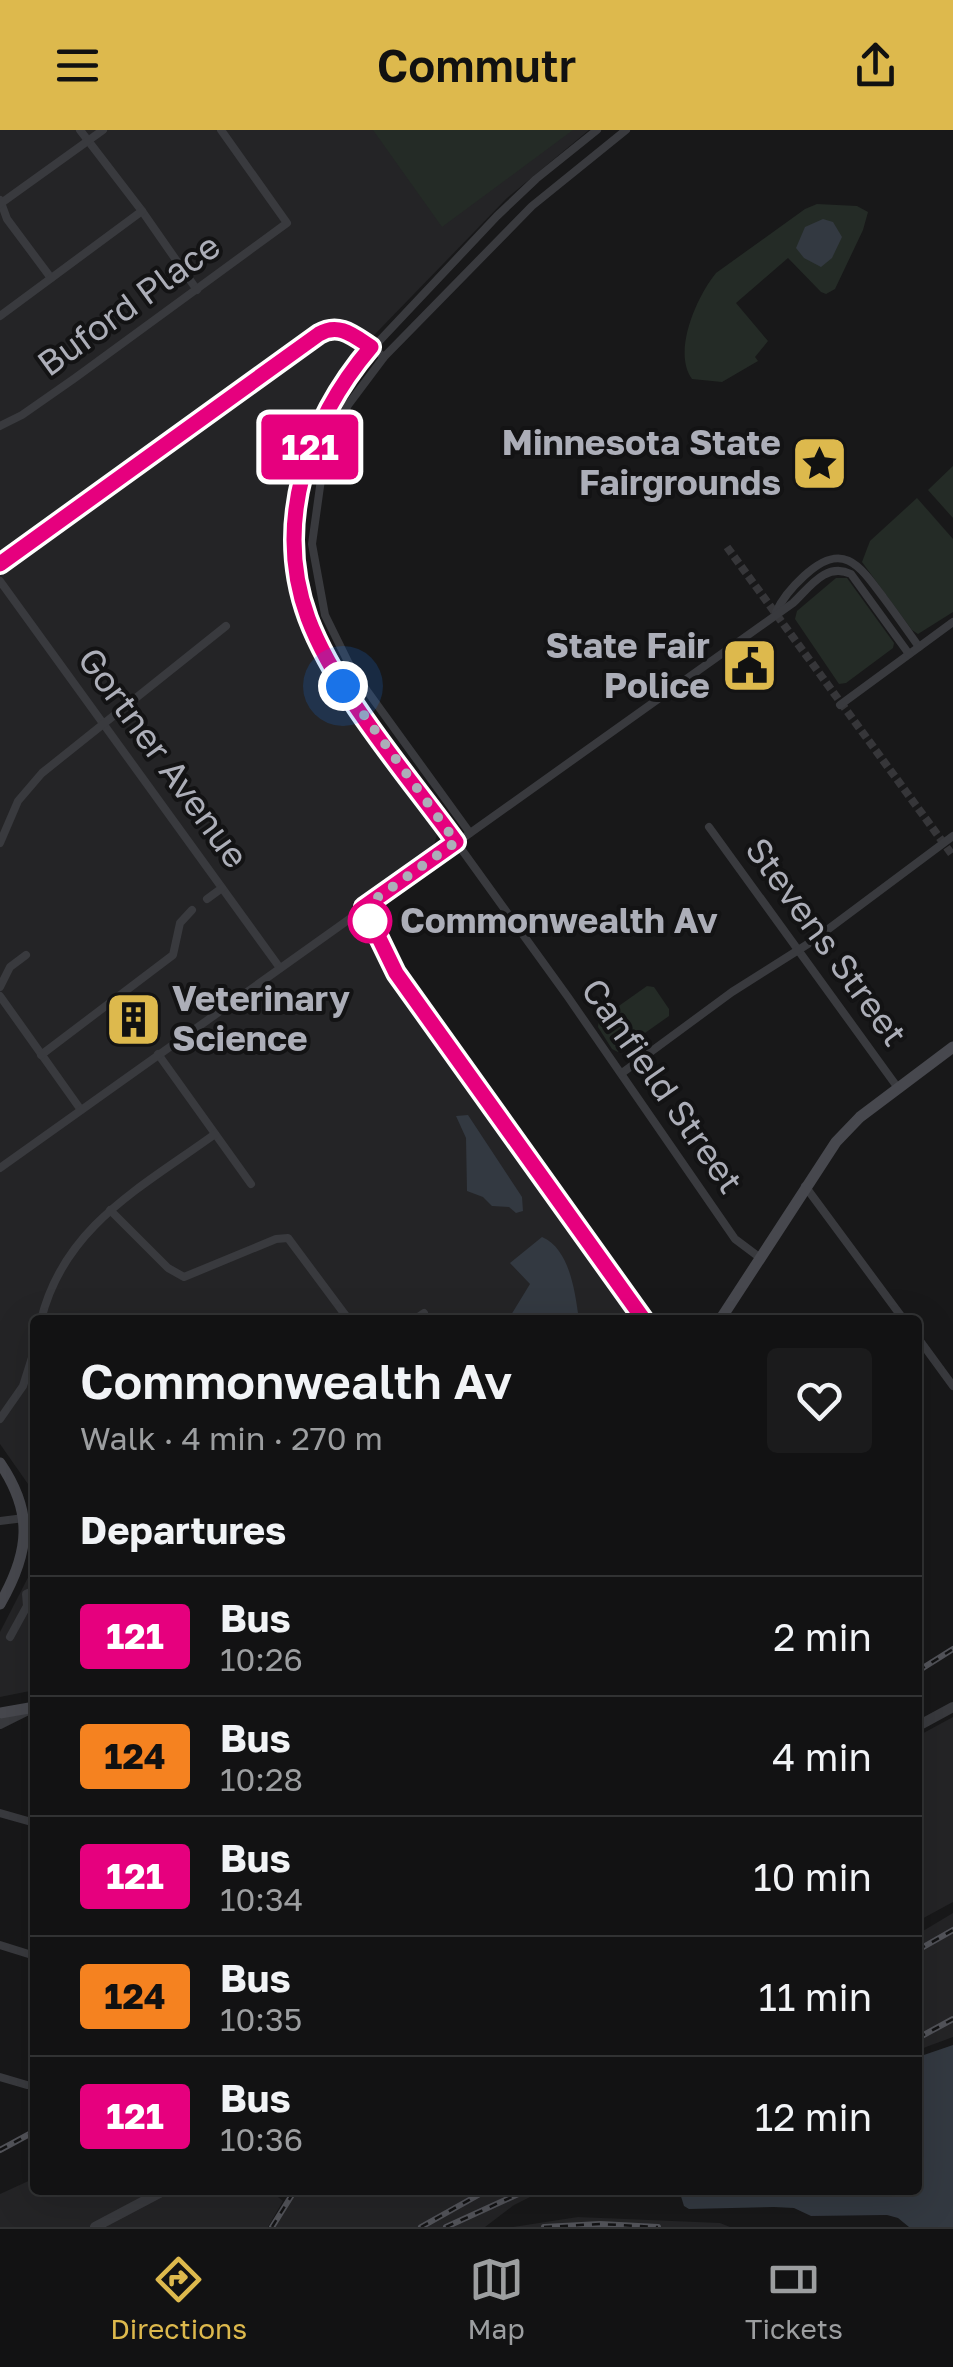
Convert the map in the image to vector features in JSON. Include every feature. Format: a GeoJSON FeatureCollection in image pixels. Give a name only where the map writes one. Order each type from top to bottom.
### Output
{"type":"FeatureCollection","features":[{"type":"Feature","properties":{"kind":"main road"},"geometry":{"type":"LineString","coordinates":[[723,1315],[805,1186],[849,1128],[953,1047]]}},
{"type":"Feature","properties":{"kind":"main road"},"geometry":{"type":"LineString","coordinates":[[0,1462],[15,1488],[24,1518],[20,1564],[0,1604]]}},
{"type":"Feature","properties":{"kind":"main road"},"geometry":{"type":"LineString","coordinates":[[0,1714],[30,1709]]}},
{"type":"Feature","properties":{"kind":"street"},"geometry":{"type":"LineString","coordinates":[[80,130],[197,290]]}},
{"type":"Feature","properties":{"kind":"street"},"geometry":{"type":"LineString","coordinates":[[51,278],[7,219],[1,202],[103,130]]}},
{"type":"Feature","properties":{"kind":"street","name":"Buford Place"},"geometry":{"type":"LineString","coordinates":[[0,426],[22,416],[287,223],[220,130]]}},
{"type":"Feature","properties":{"kind":"street","name":"Canfield Street"},"geometry":{"type":"LineString","coordinates":[[597,130],[519,194],[371,347],[334,396],[308,452],[296,515],[298,582],[327,660],[343,686],[735,1238],[759,1257]]}},
{"type":"Feature","properties":{"kind":"street"},"geometry":{"type":"LineString","coordinates":[[470,832],[352,670],[325,615],[312,544],[324,458],[348,405],[384,357],[532,206],[626,130]]}},
{"type":"Feature","properties":{"kind":"street"},"geometry":{"type":"LineString","coordinates":[[0,316],[142,211]]}},
{"type":"Feature","properties":{"kind":"street"},"geometry":{"type":"LineString","coordinates":[[0,564],[327,329],[342,330],[384,357]]}},
{"type":"Feature","properties":{"kind":"street"},"geometry":{"type":"LineString","coordinates":[[775,613],[784,594],[813,568],[825,560],[853,561],[919,647]]}},
{"type":"Feature","properties":{"kind":"street"},"geometry":{"type":"LineString","coordinates":[[0,1168],[775,613],[793,604],[826,573],[847,571],[856,578],[909,654]]}},
{"type":"Feature","properties":{"kind":"street","name":"Gortner Avenue"},"geometry":{"type":"LineString","coordinates":[[0,581],[280,968]]}},
{"type":"Feature","properties":{"kind":"street"},"geometry":{"type":"LineString","coordinates":[[303,602],[320,598]]}},
{"type":"Feature","properties":{"kind":"street"},"geometry":{"type":"LineString","coordinates":[[840,705],[953,622]]}},
{"type":"Feature","properties":{"kind":"street"},"geometry":{"type":"LineString","coordinates":[[0,843],[26,790],[51,764],[226,626]]}},
{"type":"Feature","properties":{"kind":"street","name":"Stevens Street"},"geometry":{"type":"LineString","coordinates":[[709,828],[898,1088]]}},
{"type":"Feature","properties":{"kind":"street"},"geometry":{"type":"LineString","coordinates":[[622,1074],[953,836]]}},
{"type":"Feature","properties":{"kind":"street"},"geometry":{"type":"LineString","coordinates":[[207,899],[222,888]]}},
{"type":"Feature","properties":{"kind":"street"},"geometry":{"type":"LineString","coordinates":[[42,1055],[173,955],[180,923],[192,910]]}},
{"type":"Feature","properties":{"kind":"street"},"geometry":{"type":"LineString","coordinates":[[0,986],[10,967],[26,955]]}},
{"type":"Feature","properties":{"kind":"street"},"geometry":{"type":"LineString","coordinates":[[0,996],[81,1110]]}},
{"type":"Feature","properties":{"kind":"street"},"geometry":{"type":"LineString","coordinates":[[158,1054],[251,1184]]}},
{"type":"Feature","properties":{"kind":"street"},"geometry":{"type":"LineString","coordinates":[[42,1315],[50,1288],[68,1253],[90,1227],[215,1134]]}},
{"type":"Feature","properties":{"kind":"street"},"geometry":{"type":"LineString","coordinates":[[805,1186],[900,1315]]}},
{"type":"Feature","properties":{"kind":"street"},"geometry":{"type":"LineString","coordinates":[[110,1210],[180,1276],[280,1238],[292,1241],[346,1315]]}},
{"type":"Feature","properties":{"kind":"street"},"geometry":{"type":"LineString","coordinates":[[922,1343],[953,1386]]}},
{"type":"Feature","properties":{"kind":"street"},"geometry":{"type":"LineString","coordinates":[[0,1419],[23,1386],[30,1364]]}},
{"type":"Feature","properties":{"kind":"street"},"geometry":{"type":"LineString","coordinates":[[0,1520],[24,1518]]}},
{"type":"Feature","properties":{"kind":"street"},"geometry":{"type":"LineString","coordinates":[[8,1591],[30,1592]]}},
{"type":"Feature","properties":{"kind":"street"},"geometry":{"type":"LineString","coordinates":[[10,1637],[30,1597]]}},
{"type":"Feature","properties":{"kind":"street"},"geometry":{"type":"LineString","coordinates":[[922,1724],[953,1707]]}},
{"type":"Feature","properties":{"kind":"street"},"geometry":{"type":"LineString","coordinates":[[0,1724],[30,1709]]}},
{"type":"Feature","properties":{"kind":"street"},"geometry":{"type":"LineString","coordinates":[[0,1813],[30,1822]]}},
{"type":"Feature","properties":{"kind":"street"},"geometry":{"type":"LineString","coordinates":[[0,1946],[30,1955]]}},
{"type":"Feature","properties":{"kind":"street"},"geometry":{"type":"LineString","coordinates":[[0,2077],[28,2085]]}},
{"type":"Feature","properties":{"kind":"street"},"geometry":{"type":"LineString","coordinates":[[95,2227],[155,2195]]}},
{"type":"Feature","properties":{"kind":"shaded area"},"geometry":{"type":"Polygon","coordinates":[[[0,130],[589,130],[507,198],[348,362],[315,415],[304,446],[294,479],[288,550],[291,580],[312,643],[328,674],[438,831],[434,845],[362,898],[398,968],[648,1315],[30,1315],[30,1487],[0,1444],[0,130]]]}},
{"type":"Feature","properties":{"kind":"shaded area"},"geometry":{"type":"Polygon","coordinates":[[[373,130],[573,130],[442,227],[373,130]]]}},
{"type":"Feature","properties":{"kind":"shaded area"},"geometry":{"type":"Polygon","coordinates":[[[817,204],[857,206],[868,212],[835,289],[826,294],[821,292],[788,258],[736,303],[768,341],[755,357],[758,361],[722,382],[692,379],[685,354],[689,325],[716,273],[817,204]]]}},
{"type":"Feature","properties":{"kind":"shaded area"},"geometry":{"type":"Polygon","coordinates":[[[823,219],[833,222],[842,237],[832,258],[821,267],[804,258],[796,248],[805,227],[823,219]]]}},
{"type":"Feature","properties":{"kind":"shaded area"},"geometry":{"type":"Polygon","coordinates":[[[953,466],[953,518],[928,490],[953,466]]]}},
{"type":"Feature","properties":{"kind":"shaded area"},"geometry":{"type":"Polygon","coordinates":[[[917,498],[953,539],[953,612],[918,634],[862,562],[870,541],[917,498]]]}},
{"type":"Feature","properties":{"kind":"shaded area"},"geometry":{"type":"Polygon","coordinates":[[[836,578],[847,578],[894,643],[893,648],[846,683],[839,684],[795,619],[797,611],[836,578]]]}},
{"type":"Feature","properties":{"kind":"shaded area"},"geometry":{"type":"Polygon","coordinates":[[[647,986],[654,987],[669,1009],[669,1016],[618,1052],[598,1027],[599,1020],[647,986]]]}},
{"type":"Feature","properties":{"kind":"shaded area"},"geometry":{"type":"Polygon","coordinates":[[[468,1115],[522,1197],[523,1211],[516,1213],[509,1207],[492,1206],[483,1197],[467,1191],[466,1138],[456,1116],[468,1115]]]}},
{"type":"Feature","properties":{"kind":"shaded area"},"geometry":{"type":"Polygon","coordinates":[[[542,1237],[551,1243],[565,1261],[578,1315],[511,1315],[530,1284],[510,1263],[542,1237]]]}},
{"type":"Feature","properties":{"kind":"shaded area"},"geometry":{"type":"Polygon","coordinates":[[[30,1574],[30,1691],[0,1697],[0,1632],[30,1574]]]}},
{"type":"Feature","properties":{"kind":"shaded area"},"geometry":{"type":"Polygon","coordinates":[[[953,1717],[953,1902],[922,1919],[922,1734],[953,1717]]]}},
{"type":"Feature","properties":{"kind":"shaded area"},"geometry":{"type":"Polygon","coordinates":[[[953,1913],[953,2037],[922,2049],[922,1932],[953,1913]]]}},
{"type":"Feature","properties":{"kind":"shaded area"},"geometry":{"type":"Polygon","coordinates":[[[953,2045],[953,2227],[909,2227],[887,2215],[811,2216],[794,2208],[684,2206],[681,2195],[922,2195],[922,2056],[953,2045]]]}},
{"type":"Feature","properties":{"kind":"shaded area"},"geometry":{"type":"Polygon","coordinates":[[[30,2180],[30,2195],[279,2195],[283,2201],[268,2227],[0,2227],[0,2194],[30,2180]]]}},
{"type":"Feature","properties":{"kind":"shaded area"},"geometry":{"type":"Polygon","coordinates":[[[292,2195],[534,2195],[485,2227],[273,2227],[292,2195]]]}},
{"type":"Feature","properties":{"kind":"shaded area"},"geometry":{"type":"Polygon","coordinates":[[[578,2217],[720,2223],[730,2227],[513,2227],[578,2217]]]}},
{"type":"Feature","properties":{"kind":"tunnel"},"geometry":{"type":"LineString","coordinates":[[727,547],[953,856]]}},
{"type":"Feature","properties":{"kind":"railway"},"geometry":{"type":"LineString","coordinates":[[922,1668],[953,1649]]}},
{"type":"Feature","properties":{"kind":"railway"},"geometry":{"type":"LineString","coordinates":[[922,1948],[953,1930]]}},
{"type":"Feature","properties":{"kind":"railway"},"geometry":{"type":"LineString","coordinates":[[922,2036],[953,2019]]}},
{"type":"Feature","properties":{"kind":"railway"},"geometry":{"type":"LineString","coordinates":[[0,2150],[30,2134]]}},
{"type":"Feature","properties":{"kind":"railway"},"geometry":{"type":"LineString","coordinates":[[272,2227],[292,2195]]}},
{"type":"Feature","properties":{"kind":"railway"},"geometry":{"type":"LineString","coordinates":[[421,2227],[478,2195]]}},
{"type":"Feature","properties":{"kind":"railway"},"geometry":{"type":"LineString","coordinates":[[446,2227],[516,2195]]}},
{"type":"Feature","properties":{"kind":"railway"},"geometry":{"type":"LineString","coordinates":[[544,2227],[658,2227]]}},
{"type":"Feature","properties":{"kind":"bus line","name":"121"},"geometry":{"type":"LineString","coordinates":[[0,564],[327,329],[352,334],[371,347],[334,396],[308,452],[296,515],[298,582],[308,618],[327,660],[456,842],[364,907],[396,973],[640,1315]]}},
{"type":"Feature","properties":{"kind":"place","name":"Minnesota State Fairgrounds"},"geometry":{"type":"Point","coordinates":[820,463]}},
{"type":"Feature","properties":{"kind":"place","name":"State Fair Police"},"geometry":{"type":"Point","coordinates":[749,666]}},
{"type":"Feature","properties":{"kind":"place","name":"Commonwealth Av"},"geometry":{"type":"Point","coordinates":[370,921]}},
{"type":"Feature","properties":{"kind":"place","name":"Veterinary Science"},"geometry":{"type":"Point","coordinates":[133,1019]}},
{"type":"Feature","properties":{"kind":"route"},"geometry":{"type":"LineString","coordinates":[[343,686],[456,842],[364,907],[370,921]]}}]}
